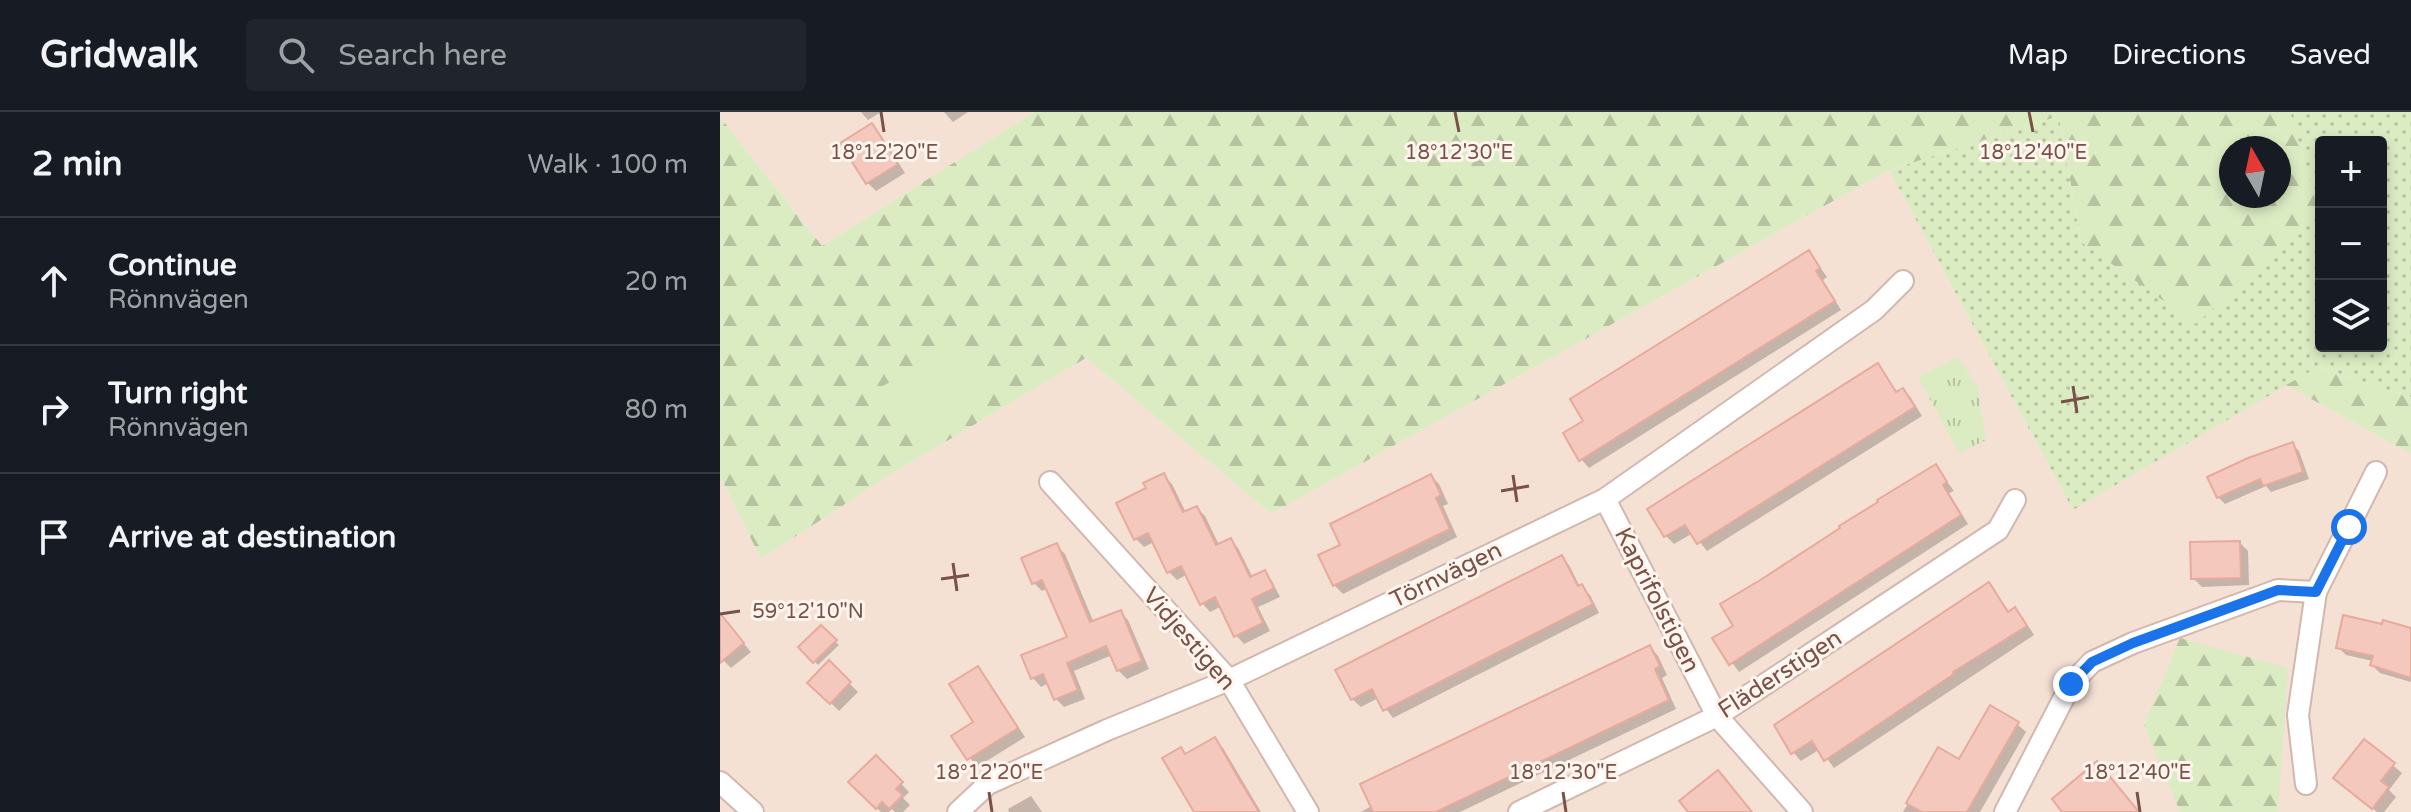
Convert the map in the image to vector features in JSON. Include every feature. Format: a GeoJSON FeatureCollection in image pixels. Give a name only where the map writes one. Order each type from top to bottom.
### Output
{"type":"FeatureCollection","features":[{"type":"Feature","properties":{"kind":"street","name":"Törnvägen"},"geometry":{"type":"LineString","coordinates":[[958,812],[988,784],[1107,730],[1229,680],[1605,499],[1874,310],[1903,281]]}},
{"type":"Feature","properties":{"kind":"street"},"geometry":{"type":"LineString","coordinates":[[2306,784],[2298,715],[2316,592],[2376,472]]}},
{"type":"Feature","properties":{"kind":"street","name":"Vidjestigen"},"geometry":{"type":"LineString","coordinates":[[1050,482],[1229,680],[1308,812]]}},
{"type":"Feature","properties":{"kind":"street","name":"Kaprifolstigen"},"geometry":{"type":"LineString","coordinates":[[1605,499],[1717,716],[1802,812]]}},
{"type":"Feature","properties":{"kind":"street","name":"Fläderstigen"},"geometry":{"type":"LineString","coordinates":[[1519,812],[1717,716],[1998,530],[2015,500]]}},
{"type":"Feature","properties":{"kind":"street"},"geometry":{"type":"LineString","coordinates":[[2005,812],[2071,684],[2092,662],[2133,643],[2278,590],[2316,592]]}},
{"type":"Feature","properties":{"kind":"street"},"geometry":{"type":"LineString","coordinates":[[720,782],[753,812]]}},
{"type":"Feature","properties":{"kind":"shaded area"},"geometry":{"type":"Polygon","coordinates":[[[720,112],[1034,112],[822,246],[720,117],[720,112]]]}},
{"type":"Feature","properties":{"kind":"shaded area"},"geometry":{"type":"Polygon","coordinates":[[[1889,170],[2073,510],[2286,385],[2411,454],[2411,812],[720,812],[720,476],[761,559],[888,476],[1086,358],[1271,514],[1889,170]]]}},
{"type":"Feature","properties":{"kind":"green space"},"geometry":{"type":"Polygon","coordinates":[[[1034,112],[2290,112],[2315,199],[2315,217],[2196,324],[2081,242],[2059,116],[1889,170],[1271,514],[1086,358],[888,476],[761,559],[720,476],[720,117],[822,246],[1034,112]]]}},
{"type":"Feature","properties":{"kind":"green space"},"geometry":{"type":"Polygon","coordinates":[[[2290,112],[2411,112],[2411,398],[2318,367],[2073,510],[1889,170],[2059,116],[2081,242],[2315,213],[2315,352],[2387,352],[2387,136],[2315,136],[2315,202],[2290,112]]]}},
{"type":"Feature","properties":{"kind":"green space"},"geometry":{"type":"Polygon","coordinates":[[[957,347],[991,396],[914,440],[877,389],[957,347]]]}},
{"type":"Feature","properties":{"kind":"green space"},"geometry":{"type":"Polygon","coordinates":[[[1958,357],[1978,387],[1986,440],[1959,453],[1918,377],[1958,357]]]}},
{"type":"Feature","properties":{"kind":"green space"},"geometry":{"type":"Polygon","coordinates":[[[2318,367],[2411,398],[2411,454],[2286,385],[2318,367]]]}},
{"type":"Feature","properties":{"kind":"green space"},"geometry":{"type":"Polygon","coordinates":[[[2180,638],[2288,668],[2278,812],[2180,812],[2144,725],[2180,638]]]}},
{"type":"Feature","properties":{"kind":"building"},"geometry":{"type":"Polygon","coordinates":[[[872,123],[898,164],[866,184],[840,143],[872,123]]]}},
{"type":"Feature","properties":{"kind":"building"},"geometry":{"type":"Polygon","coordinates":[[[1809,250],[1820,268],[1816,271],[1835,301],[1579,461],[1563,433],[1583,421],[1570,399],[1809,250]]]}},
{"type":"Feature","properties":{"kind":"building"},"geometry":{"type":"Polygon","coordinates":[[[1878,363],[1896,392],[1903,388],[1915,407],[1697,544],[1685,525],[1664,537],[1647,509],[1878,363]]]}},
{"type":"Feature","properties":{"kind":"building"},"geometry":{"type":"Polygon","coordinates":[[[2293,442],[2303,472],[2263,486],[2260,479],[2217,498],[2207,477],[2293,442]]]}},
{"type":"Feature","properties":{"kind":"building"},"geometry":{"type":"Polygon","coordinates":[[[1936,464],[1947,482],[1943,485],[1961,515],[1729,665],[1712,638],[1733,626],[1720,604],[1936,464]]]}},
{"type":"Feature","properties":{"kind":"building"},"geometry":{"type":"Polygon","coordinates":[[[1164,473],[1183,512],[1197,506],[1216,545],[1231,538],[1250,577],[1265,570],[1274,588],[1252,599],[1263,623],[1234,637],[1215,597],[1200,605],[1181,566],[1167,573],[1148,533],[1134,540],[1116,503],[1146,488],[1143,483],[1164,473]]]}},
{"type":"Feature","properties":{"kind":"building"},"geometry":{"type":"Polygon","coordinates":[[[1431,474],[1441,495],[1436,498],[1450,529],[1333,586],[1318,555],[1340,545],[1330,524],[1431,474]]]}},
{"type":"Feature","properties":{"kind":"building"},"geometry":{"type":"Polygon","coordinates":[[[2240,541],[2241,578],[2191,579],[2190,542],[2240,541]]]}},
{"type":"Feature","properties":{"kind":"building"},"geometry":{"type":"Polygon","coordinates":[[[1057,543],[1090,622],[1121,610],[1142,661],[1117,671],[1106,646],[1067,663],[1078,690],[1054,700],[1043,674],[1031,679],[1021,655],[1067,637],[1042,580],[1032,584],[1021,558],[1057,543]]]}},
{"type":"Feature","properties":{"kind":"building"},"geometry":{"type":"Polygon","coordinates":[[[1562,555],[1578,586],[1582,584],[1593,604],[1383,711],[1372,689],[1351,700],[1335,670],[1562,555]]]}},
{"type":"Feature","properties":{"kind":"building"},"geometry":{"type":"Polygon","coordinates":[[[1989,582],[2008,612],[2015,607],[2027,626],[1953,672],[1824,761],[1812,741],[1791,754],[1774,725],[1989,582]]]}},
{"type":"Feature","properties":{"kind":"building"},"geometry":{"type":"Polygon","coordinates":[[[720,613],[744,643],[720,663],[720,613]]]}},
{"type":"Feature","properties":{"kind":"building"},"geometry":{"type":"Polygon","coordinates":[[[2343,615],[2382,624],[2383,620],[2411,628],[2411,678],[2370,665],[2373,656],[2336,648],[2343,615]]]}},
{"type":"Feature","properties":{"kind":"building"},"geometry":{"type":"Polygon","coordinates":[[[821,625],[837,640],[813,663],[798,647],[821,625]]]}},
{"type":"Feature","properties":{"kind":"building"},"geometry":{"type":"Polygon","coordinates":[[[1650,645],[1660,666],[1655,669],[1669,700],[1436,812],[1373,812],[1360,784],[1650,645]]]}},
{"type":"Feature","properties":{"kind":"building"},"geometry":{"type":"Polygon","coordinates":[[[829,660],[851,682],[830,704],[807,683],[829,660]]]}},
{"type":"Feature","properties":{"kind":"building"},"geometry":{"type":"Polygon","coordinates":[[[978,666],[1018,728],[967,760],[951,736],[973,722],[949,684],[978,666]]]}},
{"type":"Feature","properties":{"kind":"building"},"geometry":{"type":"Polygon","coordinates":[[[1990,705],[2019,722],[1967,812],[1922,812],[1906,803],[1938,747],[1959,759],[1990,705]]]}},
{"type":"Feature","properties":{"kind":"building"},"geometry":{"type":"Polygon","coordinates":[[[1215,737],[1259,812],[1194,812],[1162,758],[1181,747],[1185,754],[1215,737]]]}},
{"type":"Feature","properties":{"kind":"building"},"geometry":{"type":"Polygon","coordinates":[[[2364,739],[2395,763],[2381,781],[2389,787],[2372,809],[2333,778],[2364,739]]]}},
{"type":"Feature","properties":{"kind":"building"},"geometry":{"type":"Polygon","coordinates":[[[876,755],[903,782],[896,789],[903,795],[889,809],[882,802],[876,809],[848,782],[876,755]]]}},
{"type":"Feature","properties":{"kind":"building"},"geometry":{"type":"Polygon","coordinates":[[[2097,761],[2139,812],[2062,812],[2052,799],[2097,761]]]}},
{"type":"Feature","properties":{"kind":"building"},"geometry":{"type":"Polygon","coordinates":[[[1718,770],[1752,812],[1688,812],[1679,801],[1718,770]]]}},
{"type":"Feature","properties":{"kind":"route"},"geometry":{"type":"LineString","coordinates":[[2071,684],[2092,662],[2133,643],[2278,590],[2316,592],[2349,527]]}}]}
